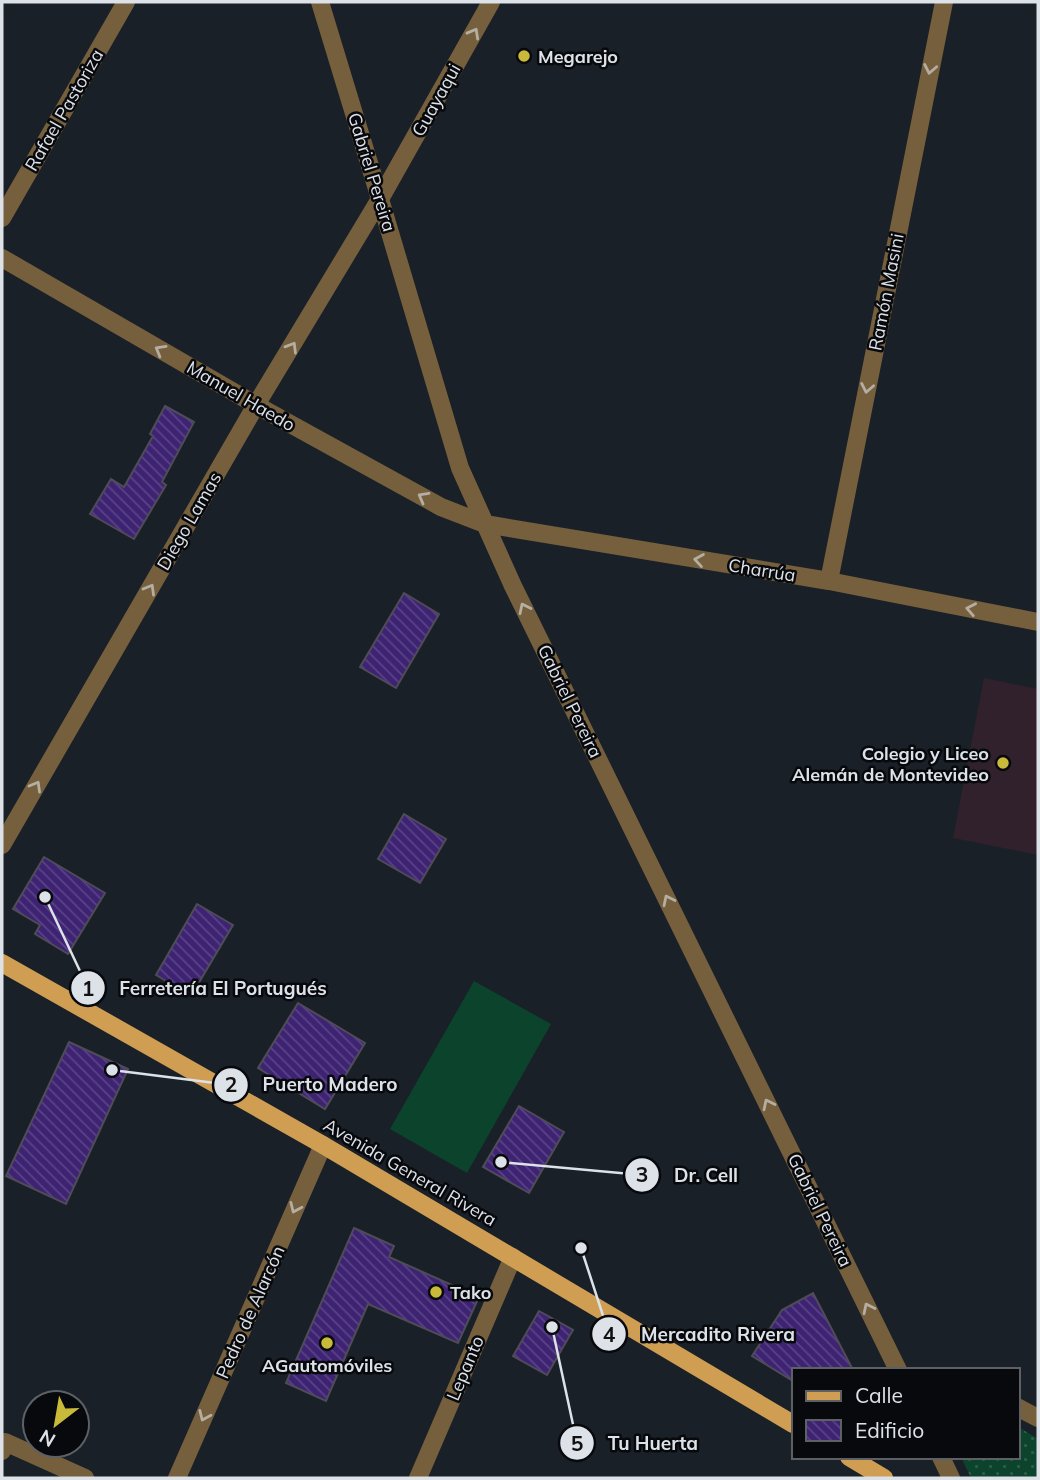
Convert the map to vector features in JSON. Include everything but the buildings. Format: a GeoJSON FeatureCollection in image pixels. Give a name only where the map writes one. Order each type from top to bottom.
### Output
{"type":"FeatureCollection","features":[{"type":"Feature","properties":{"kind":"main road","name":"Avenida General Rivera"},"geometry":{"type":"LineString","coordinates":[[2,963],[323,1145],[792,1423]]}},
{"type":"Feature","properties":{"kind":"main road"},"geometry":{"type":"LineString","coordinates":[[852,1459],[884,1478]]}},
{"type":"Feature","properties":{"kind":"street","name":"Rafael Pastoriza"},"geometry":{"type":"LineString","coordinates":[[2,218],[126,2]]}},
{"type":"Feature","properties":{"kind":"street","name":"Gabriel Pereira"},"geometry":{"type":"LineString","coordinates":[[320,2],[460,468],[513,586],[897,1368]]}},
{"type":"Feature","properties":{"kind":"street","name":"Guayaqui"},"geometry":{"type":"LineString","coordinates":[[380,199],[491,2]]}},
{"type":"Feature","properties":{"kind":"street","name":"Ramón Masini"},"geometry":{"type":"LineString","coordinates":[[829,581],[944,2]]}},
{"type":"Feature","properties":{"kind":"street","name":"Diego Lamas"},"geometry":{"type":"LineString","coordinates":[[2,845],[256,405],[380,199]]}},
{"type":"Feature","properties":{"kind":"street","name":"Manuel Haedo"},"geometry":{"type":"LineString","coordinates":[[2,258],[256,405],[441,507],[485,524]]}},
{"type":"Feature","properties":{"kind":"street","name":"Charrúa"},"geometry":{"type":"LineString","coordinates":[[485,524],[829,581],[1038,622]]}},
{"type":"Feature","properties":{"kind":"street","name":"Pedro de Alarcón"},"geometry":{"type":"LineString","coordinates":[[177,1478],[323,1145]]}},
{"type":"Feature","properties":{"kind":"street","name":"Lepanto"},"geometry":{"type":"LineString","coordinates":[[418,1478],[513,1257]]}},
{"type":"Feature","properties":{"kind":"street"},"geometry":{"type":"LineString","coordinates":[[1019,1407],[1038,1418]]}},
{"type":"Feature","properties":{"kind":"street"},"geometry":{"type":"LineString","coordinates":[[2,1451],[5,1442],[85,1478]]}},
{"type":"Feature","properties":{"kind":"street"},"geometry":{"type":"LineString","coordinates":[[942,1459],[951,1478]]}},
{"type":"Feature","properties":{"kind":"shaded area","name":"Colegio y Liceo Alemán de Montevideo"},"geometry":{"type":"Polygon","coordinates":[[[984,678],[1038,689],[1038,855],[953,838],[984,678]]]}},
{"type":"Feature","properties":{"kind":"green space"},"geometry":{"type":"Polygon","coordinates":[[[474,981],[551,1024],[467,1173],[390,1129],[474,981]]]}},
{"type":"Feature","properties":{"kind":"green space"},"geometry":{"type":"Polygon","coordinates":[[[1019,1427],[1038,1439],[1038,1478],[971,1478],[962,1459],[1019,1459],[1019,1427]]]}},
{"type":"Feature","properties":{"kind":"place","name":"Megarejo"},"geometry":{"type":"Point","coordinates":[524,56]}},
{"type":"Feature","properties":{"kind":"place","name":"Colegio y Liceo Alemán de Montevideo"},"geometry":{"type":"Point","coordinates":[1003,763]}},
{"type":"Feature","properties":{"kind":"place","name":"Ferretería El Portugués"},"geometry":{"type":"Point","coordinates":[45,897]}},
{"type":"Feature","properties":{"kind":"place","name":"Puerto Madero"},"geometry":{"type":"Point","coordinates":[112,1070]}},
{"type":"Feature","properties":{"kind":"place","name":"Dr. Cell"},"geometry":{"type":"Point","coordinates":[501,1162]}},
{"type":"Feature","properties":{"kind":"place","name":"Mercadito Rivera"},"geometry":{"type":"Point","coordinates":[581,1248]}},
{"type":"Feature","properties":{"kind":"place","name":"Tako"},"geometry":{"type":"Point","coordinates":[436,1292]}},
{"type":"Feature","properties":{"kind":"place","name":"Tu Huerta"},"geometry":{"type":"Point","coordinates":[552,1327]}},
{"type":"Feature","properties":{"kind":"place","name":"AGautomóviles"},"geometry":{"type":"Point","coordinates":[327,1343]}}]}
